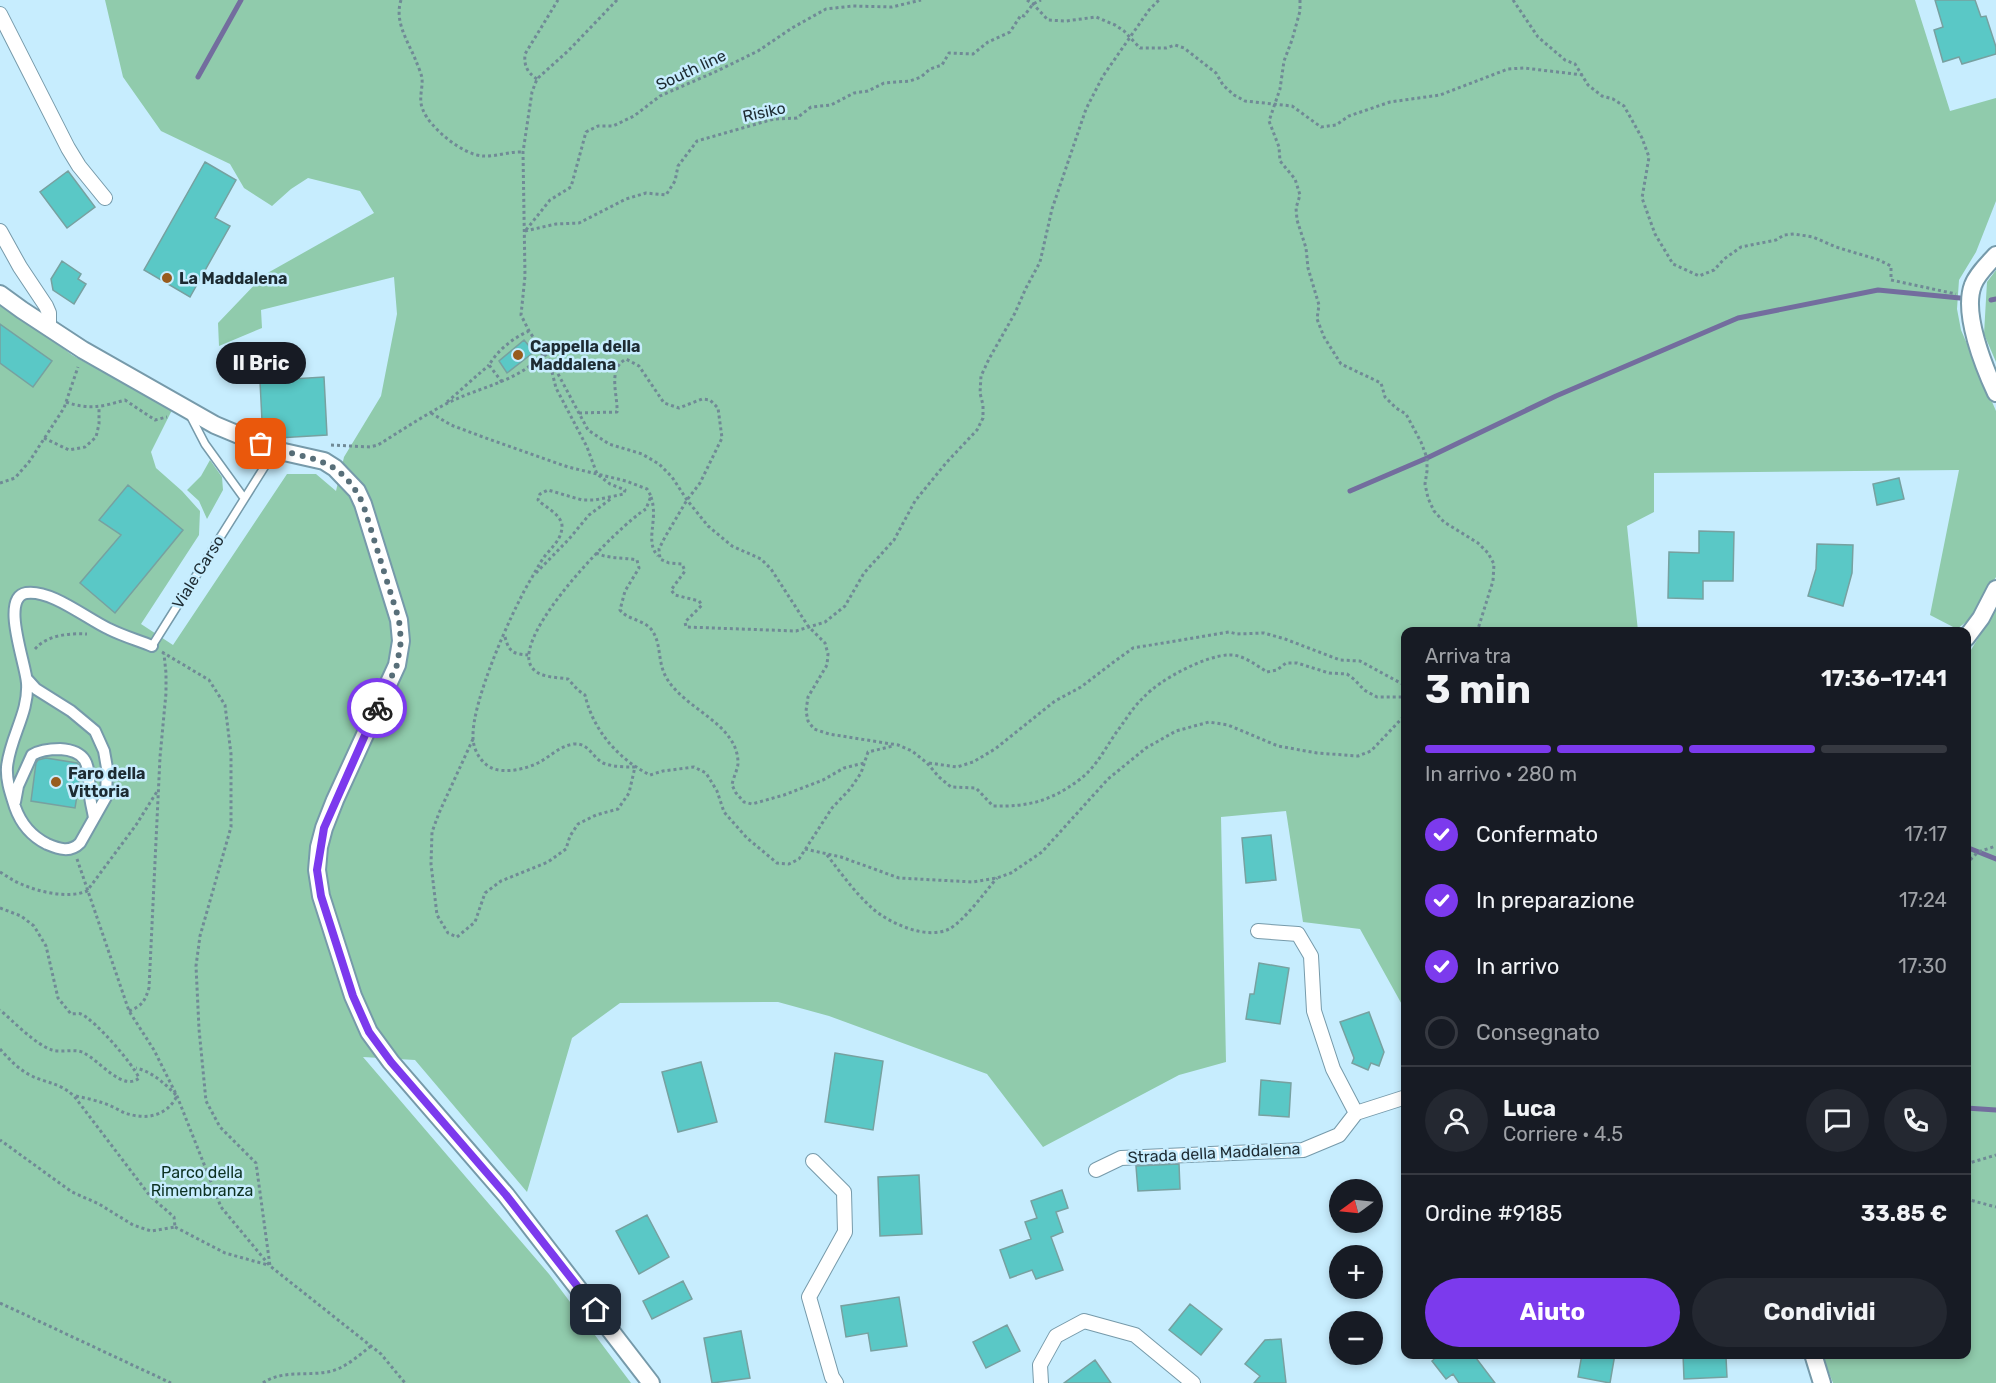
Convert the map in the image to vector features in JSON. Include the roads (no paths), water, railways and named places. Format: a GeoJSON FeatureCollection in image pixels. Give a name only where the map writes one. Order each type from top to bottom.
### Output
{"type":"FeatureCollection","features":[{"type":"Feature","properties":{"kind":"street"},"geometry":{"type":"LineString","coordinates":[[0,14],[68,148],[79,166],[105,198]]}},
{"type":"Feature","properties":{"kind":"street"},"geometry":{"type":"LineString","coordinates":[[0,231],[46,306],[49,313],[49,327]]}},
{"type":"Feature","properties":{"kind":"street"},"geometry":{"type":"LineString","coordinates":[[1996,255],[1974,282],[1970,296],[1973,324],[1986,371],[1996,393]]}},
{"type":"Feature","properties":{"kind":"street"},"geometry":{"type":"LineString","coordinates":[[0,294],[83,350],[188,411],[275,450],[324,462],[345,475],[357,491],[399,620],[401,641],[397,665],[335,800],[319,847],[317,870],[321,896],[353,996],[369,1032],[391,1062],[506,1195],[651,1383]]}},
{"type":"Feature","properties":{"kind":"street"},"geometry":{"type":"LineString","coordinates":[[1971,631],[1981,618],[1996,589]]}},
{"type":"Feature","properties":{"kind":"street"},"geometry":{"type":"LineString","coordinates":[[27,679],[36,689],[71,711],[95,731],[100,739],[107,768],[106,797],[80,843],[74,849],[65,850],[37,839],[22,822],[8,785],[7,768],[10,751],[26,708],[27,679],[12,632],[10,612],[15,599],[26,592],[51,596],[109,629],[152,646]]}},
{"type":"Feature","properties":{"kind":"street"},"geometry":{"type":"LineString","coordinates":[[14,804],[18,786],[32,755],[46,750],[64,750],[84,757],[88,765],[90,799],[94,818]]}},
{"type":"Feature","properties":{"kind":"street"},"geometry":{"type":"LineString","coordinates":[[1258,931],[1298,934],[1311,956],[1314,1011],[1333,1069],[1356,1113],[1401,1099]]}},
{"type":"Feature","properties":{"kind":"street","name":"Strada della Maddalena"},"geometry":{"type":"LineString","coordinates":[[1096,1170],[1121,1158],[1303,1150],[1339,1135],[1356,1113]]}},
{"type":"Feature","properties":{"kind":"street"},"geometry":{"type":"LineString","coordinates":[[813,1161],[844,1192],[845,1232],[809,1297],[832,1377],[836,1383]]}},
{"type":"Feature","properties":{"kind":"street"},"geometry":{"type":"LineString","coordinates":[[1041,1383],[1040,1365],[1056,1336],[1084,1321],[1135,1335],[1193,1383]]}},
{"type":"Feature","properties":{"kind":"street"},"geometry":{"type":"LineString","coordinates":[[1815,1359],[1822,1383]]}},
{"type":"Feature","properties":{"kind":"lane"},"geometry":{"type":"LineString","coordinates":[[188,411],[205,444],[244,498]]}},
{"type":"Feature","properties":{"kind":"lane","name":"Viale Carso"},"geometry":{"type":"LineString","coordinates":[[152,646],[275,450]]}},
{"type":"Feature","properties":{"kind":"waterway"},"geometry":{"type":"LineString","coordinates":[[198,77],[241,0]]}},
{"type":"Feature","properties":{"kind":"waterway"},"geometry":{"type":"LineString","coordinates":[[1350,491],[1427,458],[1556,396],[1738,318],[1878,290],[1960,298]]}},
{"type":"Feature","properties":{"kind":"waterway"},"geometry":{"type":"LineString","coordinates":[[1991,300],[1996,299]]}},
{"type":"Feature","properties":{"kind":"waterway"},"geometry":{"type":"LineString","coordinates":[[1971,849],[1996,859]]}},
{"type":"Feature","properties":{"kind":"waterway"},"geometry":{"type":"LineString","coordinates":[[1971,1108],[1996,1110]]}},
{"type":"Feature","properties":{"kind":"place","name":"La Maddalena"},"geometry":{"type":"Point","coordinates":[167,278]}},
{"type":"Feature","properties":{"kind":"place","name":"Cappella della Maddalena"},"geometry":{"type":"Point","coordinates":[518,355]}},
{"type":"Feature","properties":{"kind":"place","name":"Il Bric"},"geometry":{"type":"Point","coordinates":[261,444]}},
{"type":"Feature","properties":{"kind":"place","name":"Faro della Vittoria"},"geometry":{"type":"Point","coordinates":[56,782]}},
{"type":"Feature","properties":{"kind":"park label","name":"Parco della Rimembranza"},"geometry":{"type":"Point","coordinates":[202,1181]}}]}
